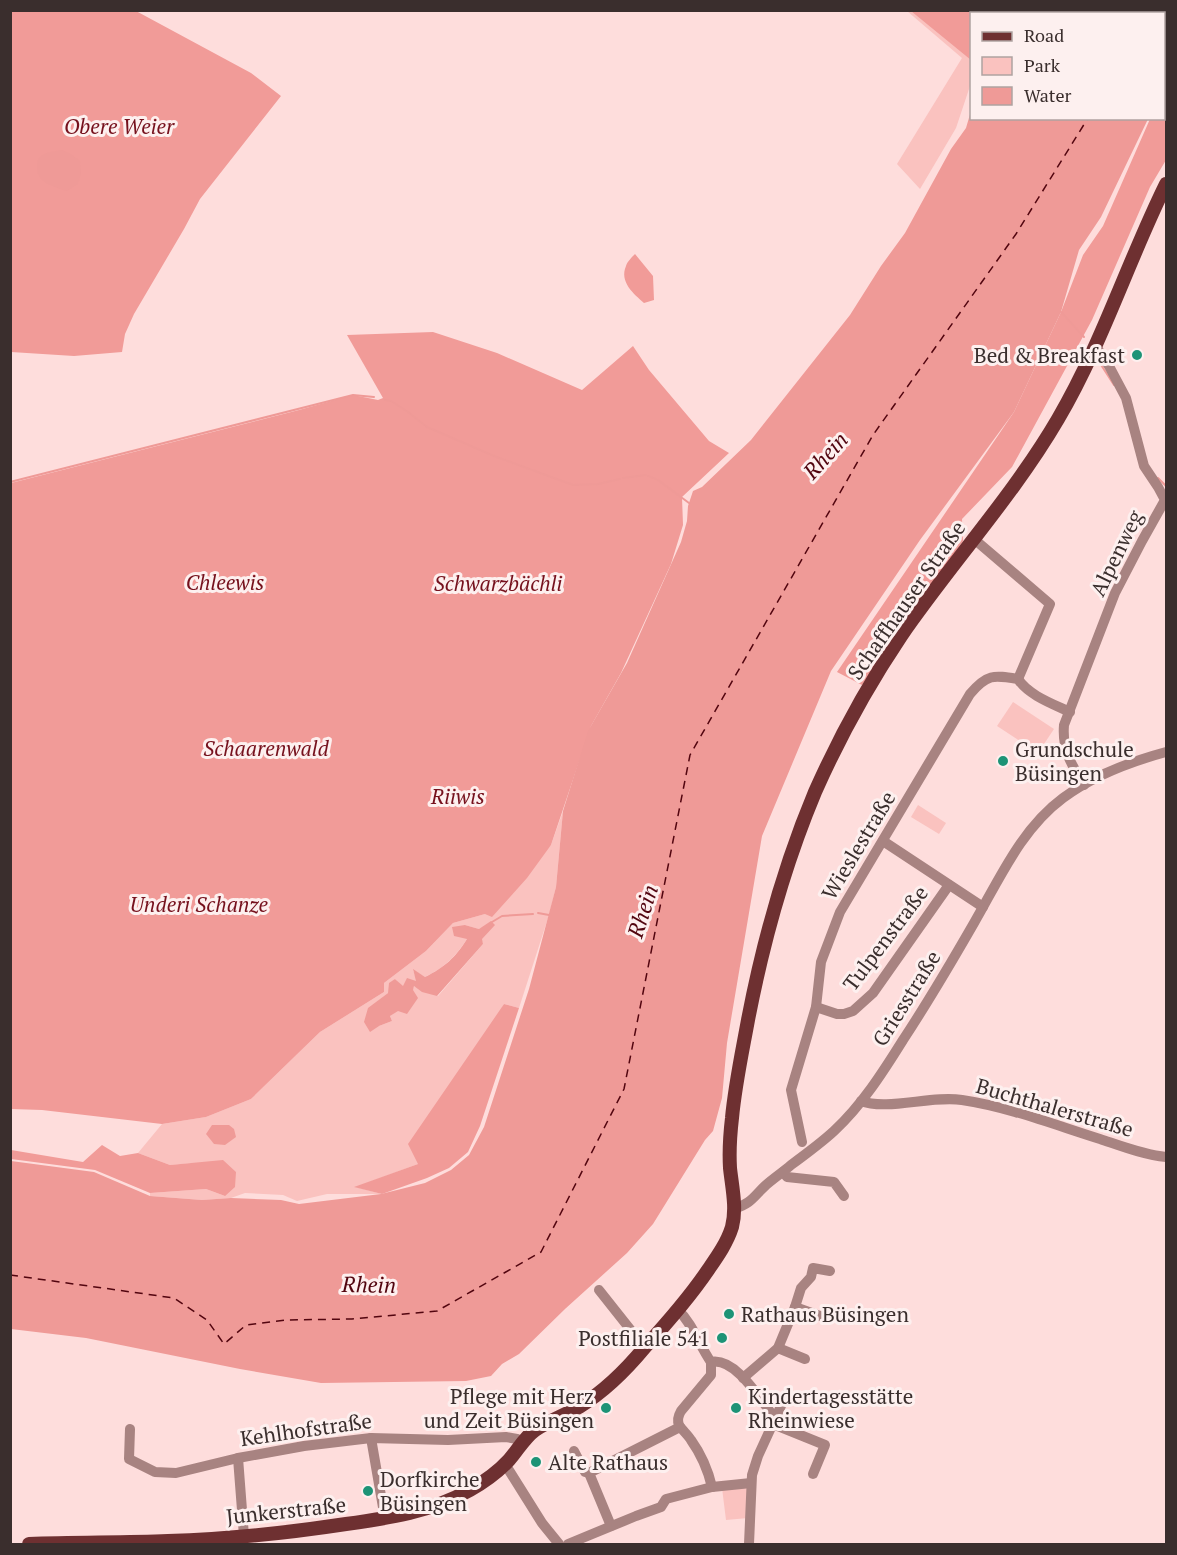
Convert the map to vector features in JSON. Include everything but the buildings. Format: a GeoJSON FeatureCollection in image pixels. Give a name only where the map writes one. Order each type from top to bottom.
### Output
{"type":"FeatureCollection","features":[{"type":"Feature","properties":{"kind":"main road","name":"Schaffhauser Straße"},"geometry":{"type":"LineString","coordinates":[[734,1209],[730,1148],[737,1080],[772,911],[801,826],[826,769],[866,692],[901,636],[1030,463],[1059,417],[1095,345],[1167,184]]}},
{"type":"Feature","properties":{"kind":"main road","name":"Junkerstraße"},"geometry":{"type":"LineString","coordinates":[[29,1545],[238,1539],[385,1519],[450,1500],[483,1482],[505,1464],[537,1429],[594,1397],[625,1370],[694,1291],[721,1250],[732,1226],[734,1209]]}},
{"type":"Feature","properties":{"kind":"street","name":"Alpenweg"},"geometry":{"type":"LineString","coordinates":[[1084,785],[1066,751],[1063,738],[1064,725],[1118,587],[1165,500],[1144,466],[1126,398],[1095,345]]}},
{"type":"Feature","properties":{"kind":"street"},"geometry":{"type":"LineString","coordinates":[[974,539],[1050,604],[1018,679],[1023,686],[1048,702],[1070,712]]}},
{"type":"Feature","properties":{"kind":"street","name":"Wieslestraße"},"geometry":{"type":"LineString","coordinates":[[802,1142],[791,1090],[816,1007],[821,962],[840,912],[884,842],[970,694],[981,680],[994,677],[1018,679]]}},
{"type":"Feature","properties":{"kind":"street","name":"Griesstraße"},"geometry":{"type":"LineString","coordinates":[[734,1209],[749,1203],[766,1185],[834,1130],[861,1101],[885,1069],[931,996],[1026,836],[1063,798],[1084,785],[1110,770],[1167,752]]}},
{"type":"Feature","properties":{"kind":"street"},"geometry":{"type":"LineString","coordinates":[[884,842],[983,907]]}},
{"type":"Feature","properties":{"kind":"street","name":"Tulpenstraße"},"geometry":{"type":"LineString","coordinates":[[816,1007],[844,1014],[853,1011],[873,993],[949,885]]}},
{"type":"Feature","properties":{"kind":"street","name":"Buchthalerstraße"},"geometry":{"type":"LineString","coordinates":[[861,1101],[876,1105],[946,1099],[960,1100],[1044,1121],[1129,1149],[1167,1157]]}},
{"type":"Feature","properties":{"kind":"street"},"geometry":{"type":"LineString","coordinates":[[783,1172],[788,1177],[834,1182],[844,1196]]}},
{"type":"Feature","properties":{"kind":"street"},"geometry":{"type":"LineString","coordinates":[[743,1378],[778,1348],[801,1288],[811,1277],[813,1268],[830,1271]]}},
{"type":"Feature","properties":{"kind":"street"},"geometry":{"type":"LineString","coordinates":[[598,1290],[645,1348]]}},
{"type":"Feature","properties":{"kind":"street"},"geometry":{"type":"LineString","coordinates":[[795,1307],[820,1316]]}},
{"type":"Feature","properties":{"kind":"street"},"geometry":{"type":"LineString","coordinates":[[678,1310],[688,1321],[711,1362],[711,1375],[678,1416],[680,1427],[700,1454],[712,1487]]}},
{"type":"Feature","properties":{"kind":"street"},"geometry":{"type":"LineString","coordinates":[[778,1348],[805,1359]]}},
{"type":"Feature","properties":{"kind":"street"},"geometry":{"type":"LineString","coordinates":[[711,1362],[719,1360],[731,1366],[743,1378],[774,1421],[825,1445],[813,1474]]}},
{"type":"Feature","properties":{"kind":"street"},"geometry":{"type":"LineString","coordinates":[[750,1545],[752,1475],[758,1456],[786,1395]]}},
{"type":"Feature","properties":{"kind":"street"},"geometry":{"type":"LineString","coordinates":[[589,1473],[680,1427]]}},
{"type":"Feature","properties":{"kind":"street","name":"Kehlhofstraße"},"geometry":{"type":"LineString","coordinates":[[130,1429],[129,1459],[155,1472],[168,1473],[185,1472],[238,1458],[304,1446],[371,1438],[448,1440],[506,1437],[517,1439],[522,1443]]}},
{"type":"Feature","properties":{"kind":"street"},"geometry":{"type":"LineString","coordinates":[[371,1438],[385,1519]]}},
{"type":"Feature","properties":{"kind":"street"},"geometry":{"type":"LineString","coordinates":[[574,1451],[585,1472],[589,1473],[611,1526]]}},
{"type":"Feature","properties":{"kind":"street"},"geometry":{"type":"LineString","coordinates":[[238,1458],[238,1539]]}},
{"type":"Feature","properties":{"kind":"street"},"geometry":{"type":"LineString","coordinates":[[505,1464],[542,1523],[559,1545]]}},
{"type":"Feature","properties":{"kind":"street"},"geometry":{"type":"LineString","coordinates":[[568,1545],[636,1516],[661,1508],[666,1499],[712,1487],[751,1483]]}},
{"type":"Feature","properties":{"kind":"green space","name":"Obere Weier"},"geometry":{"type":"Polygon","coordinates":[[[11,11],[136,11],[251,73],[281,96],[200,199],[134,314],[125,334],[122,352],[74,356],[11,352],[11,11]]]}},
{"type":"Feature","properties":{"kind":"green space"},"geometry":{"type":"Polygon","coordinates":[[[907,11],[1018,11],[970,12],[970,86],[956,128],[920,189],[897,164],[962,58],[907,11]]]}},
{"type":"Feature","properties":{"kind":"green space"},"geometry":{"type":"Polygon","coordinates":[[[911,11],[1011,11],[970,12],[970,59],[911,11]]]}},
{"type":"Feature","properties":{"kind":"green space"},"geometry":{"type":"Polygon","coordinates":[[[1165,118],[1166,160],[1150,187],[1092,320],[1012,467],[962,519],[963,541],[862,685],[837,672],[1014,412],[1061,312],[1083,255],[1103,226],[1150,120],[1165,120],[1165,118]]]}},
{"type":"Feature","properties":{"kind":"green space"},"geometry":{"type":"Polygon","coordinates":[[[635,254],[653,276],[654,300],[644,303],[629,287],[624,277],[627,264],[635,254]]]}},
{"type":"Feature","properties":{"kind":"green space","name":"Schaarenwald"},"geometry":{"type":"Polygon","coordinates":[[[433,332],[497,353],[582,390],[633,346],[649,370],[709,441],[729,453],[682,497],[683,525],[671,564],[621,673],[591,726],[551,845],[527,878],[492,917],[485,914],[453,923],[426,951],[384,983],[384,992],[320,1032],[251,1099],[206,1117],[162,1124],[42,1110],[11,1109],[11,483],[353,395],[378,400],[383,398],[347,335],[433,332]]]}},
{"type":"Feature","properties":{"kind":"green space"},"geometry":{"type":"Polygon","coordinates":[[[1013,702],[1054,729],[1038,753],[997,726],[1013,702]]]}},
{"type":"Feature","properties":{"kind":"green space"},"geometry":{"type":"Polygon","coordinates":[[[918,805],[946,823],[939,834],[911,817],[918,805]]]}},
{"type":"Feature","properties":{"kind":"green space"},"geometry":{"type":"Polygon","coordinates":[[[563,811],[556,887],[519,1008],[504,1004],[418,1164],[356,1187],[382,1194],[327,1194],[297,1201],[283,1195],[245,1193],[231,1198],[202,1200],[150,1196],[150,1193],[206,1189],[225,1196],[193,1163],[170,1165],[138,1153],[162,1124],[206,1117],[251,1099],[320,1032],[384,992],[384,983],[426,951],[453,923],[485,914],[551,845],[563,811]],[[465,925],[467,939],[449,961],[432,973],[425,977],[413,970],[417,981],[403,987],[395,979],[388,993],[368,1009],[379,1026],[392,1021],[390,1016],[405,1003],[414,986],[438,996],[483,944],[481,939],[494,925],[479,929],[465,925]]]}},
{"type":"Feature","properties":{"kind":"green space"},"geometry":{"type":"Polygon","coordinates":[[[504,1004],[519,1008],[480,1126],[468,1152],[449,1168],[382,1194],[354,1187],[418,1164],[408,1144],[504,1004]]]}},
{"type":"Feature","properties":{"kind":"green space"},"geometry":{"type":"Polygon","coordinates":[[[102,1145],[120,1156],[138,1153],[170,1165],[223,1160],[236,1172],[235,1187],[225,1196],[206,1189],[150,1193],[95,1170],[11,1159],[11,1150],[83,1162],[102,1145]]]}},
{"type":"Feature","properties":{"kind":"green space"},"geometry":{"type":"Polygon","coordinates":[[[744,1486],[748,1489],[748,1518],[726,1520],[722,1488],[744,1486]]]}},
{"type":"Feature","properties":{"kind":"water"},"geometry":{"type":"Polygon","coordinates":[[[1022,10],[1166,11],[1165,82],[1165,12],[1019,12],[1022,10]]]}},
{"type":"Feature","properties":{"kind":"water","name":"Rhein"},"geometry":{"type":"Polygon","coordinates":[[[970,114],[970,120],[1148,120],[1101,217],[1079,250],[1061,312],[1014,412],[920,540],[831,671],[762,836],[727,1043],[722,1098],[713,1131],[705,1140],[653,1224],[627,1253],[519,1354],[502,1364],[491,1376],[466,1381],[321,1383],[86,1338],[11,1329],[11,1161],[94,1172],[150,1196],[202,1200],[231,1198],[281,1200],[299,1204],[381,1194],[425,1183],[451,1170],[469,1155],[484,1127],[529,989],[556,887],[563,811],[588,731],[627,663],[681,542],[693,491],[702,487],[751,440],[850,315],[905,233],[951,149],[966,128],[970,114]]]}},
{"type":"Feature","properties":{"kind":"water"},"geometry":{"type":"Polygon","coordinates":[[[62,150],[80,161],[81,173],[78,184],[67,191],[44,181],[37,169],[39,158],[42,155],[62,150]]]}},
{"type":"Feature","properties":{"kind":"water"},"geometry":{"type":"Polygon","coordinates":[[[491,921],[495,925],[482,939],[483,944],[437,996],[422,992],[414,986],[413,990],[418,998],[407,1014],[398,1011],[390,1016],[392,1021],[370,1032],[364,1022],[368,1008],[388,993],[389,983],[395,979],[403,986],[407,978],[416,981],[413,969],[425,977],[449,961],[467,939],[454,936],[452,927],[465,925],[479,929],[491,921]]]}},
{"type":"Feature","properties":{"kind":"water"},"geometry":{"type":"Polygon","coordinates":[[[212,1125],[229,1125],[234,1129],[236,1137],[225,1145],[214,1144],[206,1134],[212,1125]]]}},
{"type":"Feature","properties":{"kind":"waterway"},"geometry":{"type":"LineString","coordinates":[[1061,312],[1084,337]]}},
{"type":"Feature","properties":{"kind":"waterway"},"geometry":{"type":"LineString","coordinates":[[1096,357],[1114,385]]}},
{"type":"Feature","properties":{"kind":"waterway"},"geometry":{"type":"LineString","coordinates":[[10,482],[353,395],[374,397]]}},
{"type":"Feature","properties":{"kind":"waterway"},"geometry":{"type":"LineString","coordinates":[[385,400],[391,401],[427,427],[494,456],[573,485],[598,484],[620,479]]}},
{"type":"Feature","properties":{"kind":"waterway"},"geometry":{"type":"LineString","coordinates":[[623,478],[646,475]]}},
{"type":"Feature","properties":{"kind":"waterway"},"geometry":{"type":"LineString","coordinates":[[648,476],[658,480],[689,503]]}},
{"type":"Feature","properties":{"kind":"waterway"},"geometry":{"type":"LineString","coordinates":[[1158,478],[1166,486]]}},
{"type":"Feature","properties":{"kind":"waterway"},"geometry":{"type":"LineString","coordinates":[[538,913],[549,915]]}},
{"type":"Feature","properties":{"kind":"waterway"},"geometry":{"type":"LineString","coordinates":[[492,922],[502,916],[533,914]]}},
{"type":"Feature","properties":{"kind":"ferry route"},"geometry":{"type":"LineString","coordinates":[[10,1275],[174,1298],[207,1320],[224,1344],[246,1325],[285,1320],[352,1319],[437,1311],[541,1252],[624,1089],[690,755],[873,435],[1016,234],[1087,120]]}},
{"type":"Feature","properties":{"kind":"place","name":"Bed & Breakfast"},"geometry":{"type":"Point","coordinates":[1137,355]}},
{"type":"Feature","properties":{"kind":"place","name":"Grundschule Büsingen"},"geometry":{"type":"Point","coordinates":[1003,761]}},
{"type":"Feature","properties":{"kind":"place","name":"Rathaus Büsingen"},"geometry":{"type":"Point","coordinates":[729,1314]}},
{"type":"Feature","properties":{"kind":"place","name":"Postfiliale 541"},"geometry":{"type":"Point","coordinates":[722,1338]}},
{"type":"Feature","properties":{"kind":"place","name":"Pflege mit Herz und Zeit Büsingen"},"geometry":{"type":"Point","coordinates":[606,1408]}},
{"type":"Feature","properties":{"kind":"place","name":"Kindertagesstätte Rheinwiese"},"geometry":{"type":"Point","coordinates":[736,1408]}},
{"type":"Feature","properties":{"kind":"place","name":"Alte Rathaus"},"geometry":{"type":"Point","coordinates":[536,1462]}},
{"type":"Feature","properties":{"kind":"place","name":"Dorfkirche Büsingen"},"geometry":{"type":"Point","coordinates":[368,1491]}},
{"type":"Feature","properties":{"kind":"park label","name":"Chleewis"},"geometry":{"type":"Point","coordinates":[225,582]}},
{"type":"Feature","properties":{"kind":"park label","name":"Schwarzbächli"},"geometry":{"type":"Point","coordinates":[498,583]}},
{"type":"Feature","properties":{"kind":"park label","name":"Riiwis"},"geometry":{"type":"Point","coordinates":[458,796]}},
{"type":"Feature","properties":{"kind":"park label","name":"Underi Schanze"},"geometry":{"type":"Point","coordinates":[199,904]}}]}
